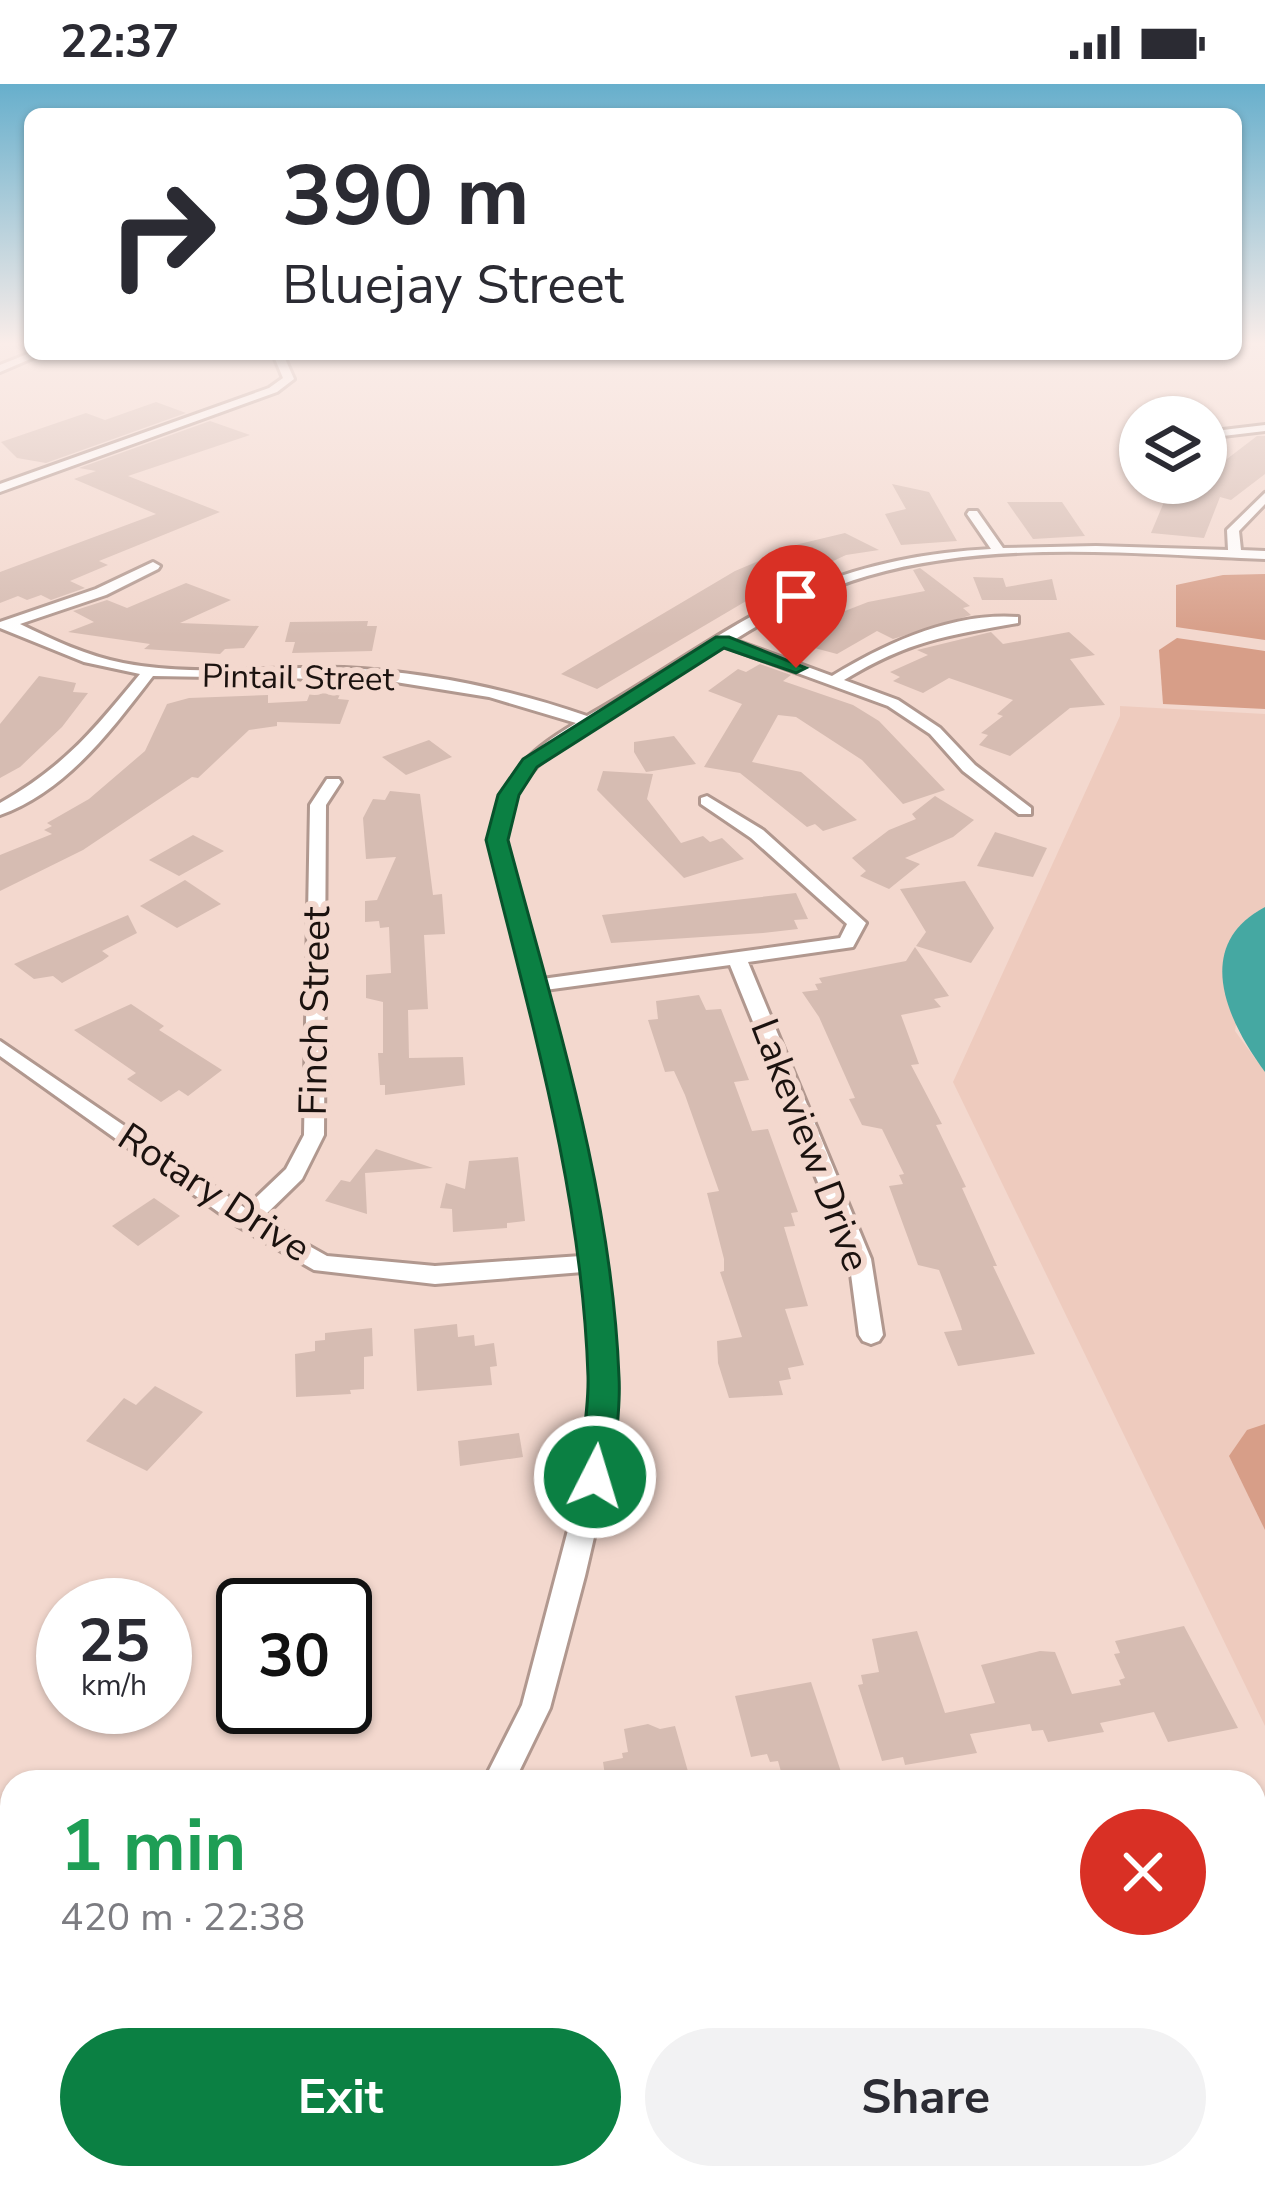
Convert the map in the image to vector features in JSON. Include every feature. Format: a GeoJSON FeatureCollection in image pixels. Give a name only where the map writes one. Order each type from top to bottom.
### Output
{"type":"FeatureCollection","features":[{"type":"Feature","properties":{"kind":"street"},"geometry":{"type":"LineString","coordinates":[[0,488],[136,439]]}},
{"type":"Feature","properties":{"kind":"street"},"geometry":{"type":"LineString","coordinates":[[0,475],[18,482]]}},
{"type":"Feature","properties":{"kind":"street"},"geometry":{"type":"LineString","coordinates":[[1235,554],[1233,530],[1265,497]]}},
{"type":"Feature","properties":{"kind":"street"},"geometry":{"type":"LineString","coordinates":[[973,514],[999,552]]}},
{"type":"Feature","properties":{"kind":"street"},"geometry":{"type":"LineString","coordinates":[[504,1770],[536,1708],[595,1477],[604,1381],[594,1263],[572,1134],[497,840],[508,795],[530,763],[591,723],[815,590],[864,573],[940,556],[999,552],[1265,555]]}},
{"type":"Feature","properties":{"kind":"street"},"geometry":{"type":"LineString","coordinates":[[5,625],[101,592],[154,566]]}},
{"type":"Feature","properties":{"kind":"street"},"geometry":{"type":"LineString","coordinates":[[833,681],[883,650],[942,627],[1013,620]]}},
{"type":"Feature","properties":{"kind":"street","name":"Pintail Street"},"geometry":{"type":"LineString","coordinates":[[5,625],[72,656],[148,673],[348,673],[513,696],[591,723]]}},
{"type":"Feature","properties":{"kind":"street"},"geometry":{"type":"LineString","coordinates":[[723,641],[893,703],[935,730],[969,768],[1024,811]]}},
{"type":"Feature","properties":{"kind":"street"},"geometry":{"type":"LineString","coordinates":[[0,810],[44,784],[89,746],[148,673]]}},
{"type":"Feature","properties":{"kind":"street","name":"Finch Street"},"geometry":{"type":"LineString","coordinates":[[246,1220],[294,1174],[314,1136],[318,805],[333,782]]}},
{"type":"Feature","properties":{"kind":"street"},"geometry":{"type":"LineString","coordinates":[[533,986],[847,943],[856,923],[757,834],[707,801]]}},
{"type":"Feature","properties":{"kind":"street","name":"Lakeview Drive"},"geometry":{"type":"LineString","coordinates":[[737,959],[860,1259],[871,1335]]}},
{"type":"Feature","properties":{"kind":"street","name":"Rotary Drive"},"geometry":{"type":"LineString","coordinates":[[0,1047],[246,1220],[322,1264],[435,1275],[594,1263]]}},
{"type":"Feature","properties":{"kind":"shaded area"},"geometry":{"type":"Polygon","coordinates":[[[1265,574],[1265,640],[1176,627],[1176,585],[1223,575],[1265,574]]]}},
{"type":"Feature","properties":{"kind":"shaded area"},"geometry":{"type":"Polygon","coordinates":[[[1177,638],[1265,651],[1265,709],[1163,704],[1159,650],[1177,638]]]}},
{"type":"Feature","properties":{"kind":"shaded area"},"geometry":{"type":"Polygon","coordinates":[[[1120,706],[1265,714],[1265,907],[1253,914],[1235,1031],[1265,1072],[1265,1726],[953,1082],[1120,716],[1120,706]]]}},
{"type":"Feature","properties":{"kind":"shaded area"},"geometry":{"type":"Polygon","coordinates":[[[1265,1424],[1265,1530],[1229,1456],[1247,1430],[1265,1424]]]}},
{"type":"Feature","properties":{"kind":"water"},"geometry":{"type":"Polygon","coordinates":[[[1265,907],[1265,1072],[1229,1008],[1223,963],[1242,923],[1265,907]]]}},
{"type":"Feature","properties":{"kind":"building"},"geometry":{"type":"Polygon","coordinates":[[[112,439],[46,463],[17,458],[1,442],[112,439]]]}},
{"type":"Feature","properties":{"kind":"building"},"geometry":{"type":"Polygon","coordinates":[[[159,439],[237,439],[128,476],[220,512],[99,561],[108,565],[70,581],[85,588],[51,600],[41,595],[27,600],[18,596],[0,603],[0,572],[156,514],[74,479],[96,471],[79,468],[159,439]]]}},
{"type":"Feature","properties":{"kind":"building"},"geometry":{"type":"Polygon","coordinates":[[[1253,439],[1265,439],[1265,474],[1227,499],[1227,459],[1253,439]]]}},
{"type":"Feature","properties":{"kind":"building"},"geometry":{"type":"Polygon","coordinates":[[[892,484],[929,492],[957,541],[901,545],[885,514],[906,509],[892,484]]]}},
{"type":"Feature","properties":{"kind":"building"},"geometry":{"type":"Polygon","coordinates":[[[1007,502],[1062,502],[1085,536],[1033,539],[1007,502]]]}},
{"type":"Feature","properties":{"kind":"building"},"geometry":{"type":"Polygon","coordinates":[[[1163,504],[1217,504],[1204,538],[1151,533],[1163,504]]]}},
{"type":"Feature","properties":{"kind":"building"},"geometry":{"type":"Polygon","coordinates":[[[845,533],[879,550],[846,555],[805,574],[797,571],[597,689],[561,674],[735,571],[799,544],[845,533]]]}},
{"type":"Feature","properties":{"kind":"building"},"geometry":{"type":"Polygon","coordinates":[[[920,568],[970,606],[963,608],[971,615],[893,639],[877,631],[837,654],[792,642],[831,620],[827,618],[868,602],[925,591],[913,570],[920,568]]]}},
{"type":"Feature","properties":{"kind":"building"},"geometry":{"type":"Polygon","coordinates":[[[973,577],[1003,578],[1006,587],[1052,579],[1057,600],[982,600],[973,577]]]}},
{"type":"Feature","properties":{"kind":"building"},"geometry":{"type":"Polygon","coordinates":[[[186,583],[231,600],[180,623],[259,626],[244,648],[225,649],[220,654],[144,649],[150,644],[68,632],[94,622],[73,611],[107,600],[127,608],[186,583]]]}},
{"type":"Feature","properties":{"kind":"building"},"geometry":{"type":"Polygon","coordinates":[[[368,621],[367,626],[377,626],[372,651],[292,653],[295,642],[285,642],[290,622],[368,621]]]}},
{"type":"Feature","properties":{"kind":"building"},"geometry":{"type":"Polygon","coordinates":[[[991,632],[1003,644],[1069,632],[1095,655],[1070,659],[1105,705],[1070,708],[1010,756],[979,745],[988,735],[981,733],[1003,716],[997,714],[1013,700],[949,678],[923,693],[893,681],[900,677],[890,672],[928,655],[917,650],[991,632]]]}},
{"type":"Feature","properties":{"kind":"building"},"geometry":{"type":"Polygon","coordinates":[[[760,664],[791,675],[783,681],[853,705],[879,721],[945,790],[903,804],[862,760],[796,717],[778,715],[752,762],[801,772],[857,820],[823,831],[815,824],[807,827],[740,773],[704,767],[742,704],[708,691],[738,669],[746,672],[760,664]]]}},
{"type":"Feature","properties":{"kind":"building"},"geometry":{"type":"Polygon","coordinates":[[[39,676],[76,683],[73,692],[88,693],[62,727],[20,767],[0,778],[0,724],[39,676]]]}},
{"type":"Feature","properties":{"kind":"building"},"geometry":{"type":"Polygon","coordinates":[[[310,693],[340,694],[338,699],[349,700],[340,724],[277,722],[277,726],[249,730],[198,778],[192,777],[83,850],[0,891],[0,855],[52,834],[44,830],[52,826],[47,823],[89,799],[145,751],[167,704],[189,698],[268,695],[268,703],[307,701],[310,693]]]}},
{"type":"Feature","properties":{"kind":"building"},"geometry":{"type":"Polygon","coordinates":[[[674,736],[696,764],[646,772],[634,752],[634,742],[674,736]]]}},
{"type":"Feature","properties":{"kind":"building"},"geometry":{"type":"Polygon","coordinates":[[[429,740],[452,757],[406,775],[382,757],[429,740]]]}},
{"type":"Feature","properties":{"kind":"building"},"geometry":{"type":"Polygon","coordinates":[[[603,771],[653,774],[647,799],[681,843],[703,836],[710,842],[722,838],[744,859],[684,878],[597,790],[603,771]]]}},
{"type":"Feature","properties":{"kind":"building"},"geometry":{"type":"Polygon","coordinates":[[[390,791],[420,794],[433,895],[442,894],[445,934],[424,935],[428,1009],[408,1010],[409,1058],[463,1057],[465,1085],[385,1095],[378,1053],[383,1053],[383,1002],[366,998],[366,975],[391,973],[389,927],[380,928],[379,921],[365,922],[365,901],[377,900],[396,857],[366,859],[363,818],[373,799],[385,800],[390,791]]]}},
{"type":"Feature","properties":{"kind":"building"},"geometry":{"type":"Polygon","coordinates":[[[935,796],[974,820],[953,837],[905,858],[920,864],[889,889],[860,876],[866,871],[852,858],[889,830],[916,819],[912,814],[935,796]]]}},
{"type":"Feature","properties":{"kind":"building"},"geometry":{"type":"Polygon","coordinates":[[[995,832],[1047,848],[1033,877],[977,866],[995,832]]]}},
{"type":"Feature","properties":{"kind":"building"},"geometry":{"type":"Polygon","coordinates":[[[193,835],[224,851],[179,876],[149,860],[193,835]]]}},
{"type":"Feature","properties":{"kind":"building"},"geometry":{"type":"Polygon","coordinates":[[[185,880],[221,904],[177,928],[140,906],[185,880]]]}},
{"type":"Feature","properties":{"kind":"building"},"geometry":{"type":"Polygon","coordinates":[[[965,881],[994,928],[971,963],[916,946],[926,932],[900,889],[965,881]]]}},
{"type":"Feature","properties":{"kind":"building"},"geometry":{"type":"Polygon","coordinates":[[[796,893],[808,919],[794,920],[798,929],[763,933],[611,943],[602,915],[796,893]]]}},
{"type":"Feature","properties":{"kind":"building"},"geometry":{"type":"Polygon","coordinates":[[[128,915],[137,933],[102,951],[109,956],[62,983],[53,976],[34,979],[14,964],[128,915]]]}},
{"type":"Feature","properties":{"kind":"building"},"geometry":{"type":"Polygon","coordinates":[[[915,947],[949,996],[934,999],[941,1007],[901,1015],[919,1064],[911,1065],[942,1124],[936,1125],[966,1187],[962,1188],[997,1266],[993,1266],[1035,1354],[958,1366],[944,1332],[962,1330],[960,1323],[939,1270],[918,1265],[889,1186],[903,1184],[899,1175],[904,1174],[882,1129],[862,1125],[819,1017],[802,992],[818,990],[819,978],[906,961],[915,947]]]}},
{"type":"Feature","properties":{"kind":"building"},"geometry":{"type":"Polygon","coordinates":[[[699,995],[706,1010],[721,1009],[749,1080],[734,1082],[752,1131],[768,1129],[798,1212],[791,1213],[795,1226],[784,1227],[808,1306],[785,1309],[804,1365],[788,1368],[791,1379],[779,1381],[783,1395],[729,1398],[718,1363],[717,1341],[742,1337],[720,1272],[724,1259],[707,1193],[719,1191],[685,1095],[674,1071],[665,1072],[648,1020],[658,1019],[656,1001],[699,995]]]}},
{"type":"Feature","properties":{"kind":"building"},"geometry":{"type":"Polygon","coordinates":[[[131,1004],[164,1026],[159,1030],[222,1070],[188,1096],[179,1090],[161,1102],[127,1079],[136,1073],[74,1030],[131,1004]]]}},
{"type":"Feature","properties":{"kind":"building"},"geometry":{"type":"Polygon","coordinates":[[[376,1149],[433,1168],[365,1173],[367,1214],[325,1201],[341,1180],[350,1182],[376,1149]]]}},
{"type":"Feature","properties":{"kind":"building"},"geometry":{"type":"Polygon","coordinates":[[[518,1157],[525,1221],[507,1223],[507,1228],[453,1232],[452,1209],[440,1208],[446,1183],[465,1189],[469,1161],[518,1157]]]}},
{"type":"Feature","properties":{"kind":"building"},"geometry":{"type":"Polygon","coordinates":[[[154,1198],[180,1216],[138,1246],[112,1226],[154,1198]]]}},
{"type":"Feature","properties":{"kind":"building"},"geometry":{"type":"Polygon","coordinates":[[[457,1324],[458,1337],[474,1335],[475,1346],[494,1343],[497,1366],[490,1367],[492,1385],[417,1391],[414,1329],[457,1324]]]}},
{"type":"Feature","properties":{"kind":"building"},"geometry":{"type":"Polygon","coordinates":[[[372,1328],[373,1356],[364,1357],[364,1389],[296,1397],[295,1354],[315,1351],[315,1341],[325,1340],[325,1333],[372,1328]]]}},
{"type":"Feature","properties":{"kind":"building"},"geometry":{"type":"Polygon","coordinates":[[[155,1386],[203,1412],[147,1471],[86,1441],[124,1398],[136,1405],[155,1386]]]}},
{"type":"Feature","properties":{"kind":"building"},"geometry":{"type":"Polygon","coordinates":[[[519,1433],[523,1457],[460,1466],[458,1441],[519,1433]]]}},
{"type":"Feature","properties":{"kind":"building"},"geometry":{"type":"Polygon","coordinates":[[[1184,1626],[1238,1728],[1168,1742],[1154,1712],[1100,1723],[1104,1732],[1048,1742],[1043,1730],[1032,1731],[1030,1724],[970,1734],[977,1753],[905,1765],[903,1757],[882,1761],[858,1685],[863,1684],[861,1675],[879,1672],[872,1639],[917,1631],[945,1713],[995,1703],[981,1665],[1040,1651],[1055,1652],[1072,1694],[1121,1685],[1119,1680],[1125,1678],[1114,1654],[1120,1653],[1115,1641],[1184,1626]]]}},
{"type":"Feature","properties":{"kind":"building"},"geometry":{"type":"Polygon","coordinates":[[[811,1682],[840,1770],[781,1770],[778,1761],[770,1762],[767,1754],[751,1757],[735,1696],[811,1682]]]}},
{"type":"Feature","properties":{"kind":"building"},"geometry":{"type":"Polygon","coordinates":[[[675,1726],[688,1770],[604,1770],[603,1762],[623,1758],[622,1753],[628,1752],[624,1729],[675,1726]]]}},
{"type":"Feature","properties":{"kind":"route"},"geometry":{"type":"LineString","coordinates":[[595,1477],[604,1381],[594,1263],[572,1134],[497,840],[508,795],[530,763],[723,641],[796,668]]}}]}
